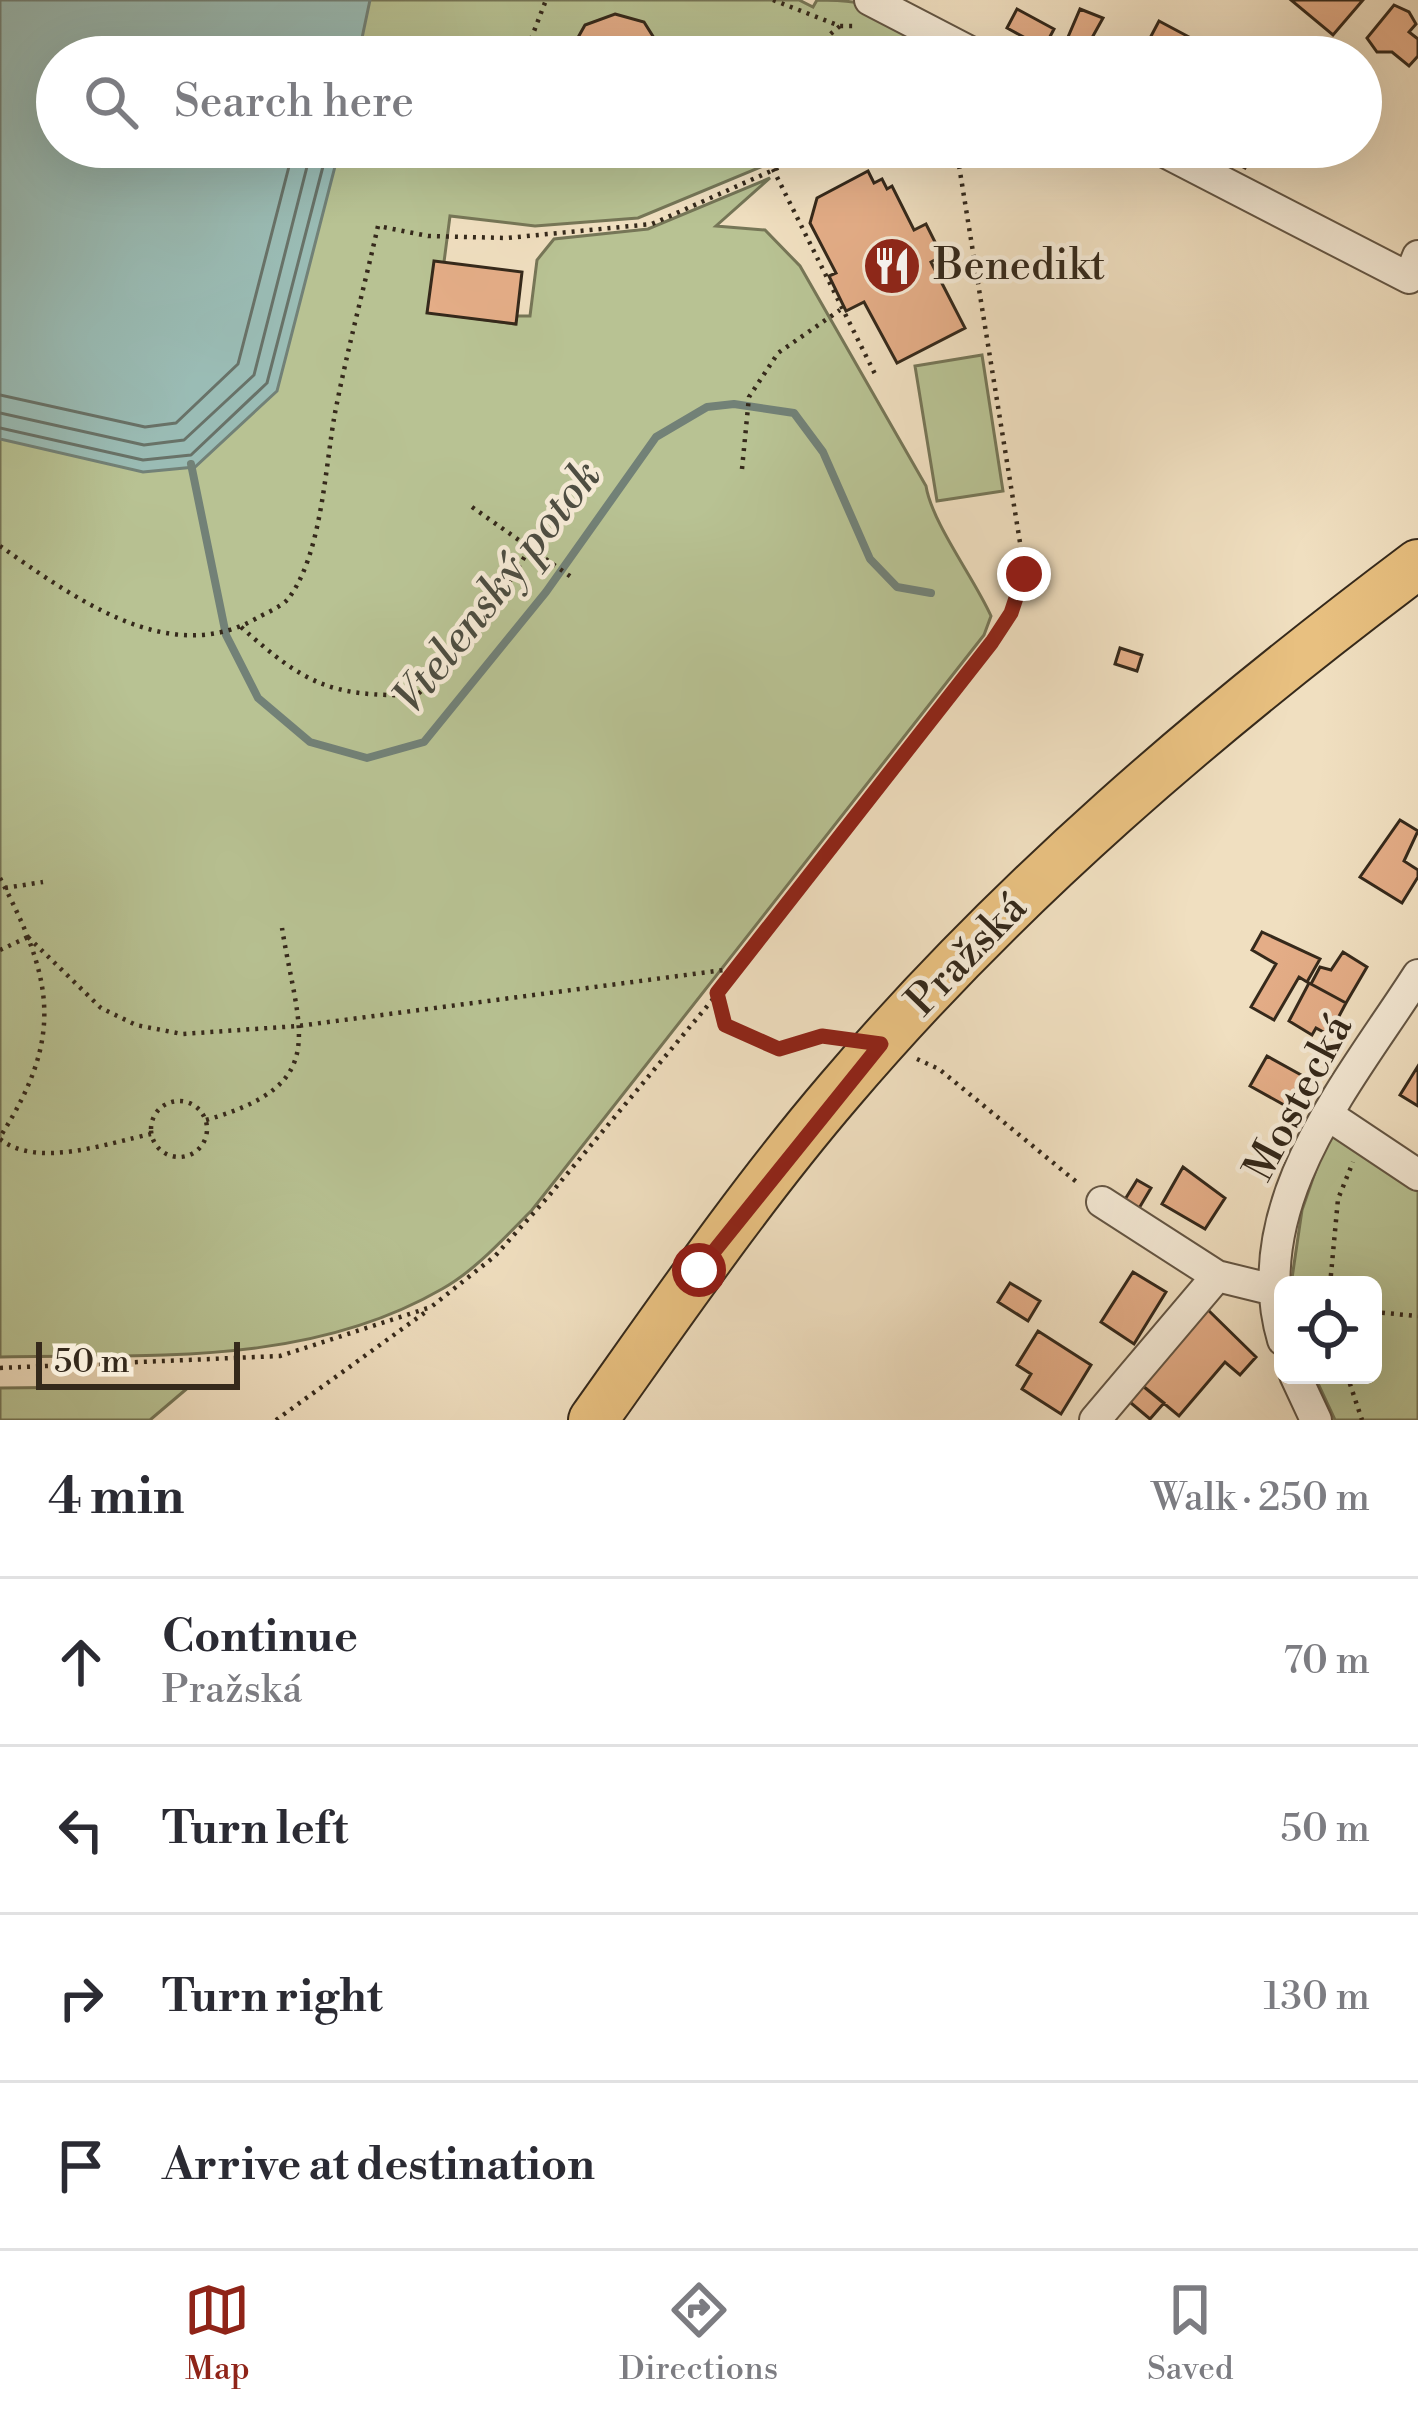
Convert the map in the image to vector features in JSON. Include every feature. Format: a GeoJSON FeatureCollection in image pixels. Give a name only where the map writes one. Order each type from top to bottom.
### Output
{"type":"FeatureCollection","features":[{"type":"Feature","properties":{"kind":"main road","name":"Pražská"},"geometry":{"type":"LineString","coordinates":[[593,1420],[699,1270],[881,1044],[969,946],[1260,682],[1418,564]]}},
{"type":"Feature","properties":{"kind":"street"},"geometry":{"type":"LineString","coordinates":[[869,0],[939,36]]}},
{"type":"Feature","properties":{"kind":"street"},"geometry":{"type":"LineString","coordinates":[[1200,168],[1413,267]]}},
{"type":"Feature","properties":{"kind":"street","name":"Mostecká"},"geometry":{"type":"LineString","coordinates":[[1275,1276],[1280,1225],[1328,1115],[1418,975]]}},
{"type":"Feature","properties":{"kind":"street"},"geometry":{"type":"LineString","coordinates":[[1328,1115],[1418,1175]]}},
{"type":"Feature","properties":{"kind":"street"},"geometry":{"type":"LineString","coordinates":[[1102,1202],[1217,1276],[1274,1290]]}},
{"type":"Feature","properties":{"kind":"street"},"geometry":{"type":"LineString","coordinates":[[1095,1420],[1217,1276]]}},
{"type":"Feature","properties":{"kind":"street"},"geometry":{"type":"LineString","coordinates":[[1299,1384],[1316,1420]]}},
{"type":"Feature","properties":{"kind":"path"},"geometry":{"type":"LineString","coordinates":[[532,36],[546,0]]}},
{"type":"Feature","properties":{"kind":"path"},"geometry":{"type":"LineString","coordinates":[[827,36],[839,26]]}},
{"type":"Feature","properties":{"kind":"path"},"geometry":{"type":"LineString","coordinates":[[277,1420],[494,1256],[548,1198],[739,968],[992,642],[1022,587],[1023,561],[959,168]]}},
{"type":"Feature","properties":{"kind":"path"},"geometry":{"type":"LineString","coordinates":[[0,546],[70,595],[143,629],[213,636],[241,627],[287,600],[313,541],[335,411],[378,226],[428,236],[507,238],[652,224],[773,169],[875,376]]}},
{"type":"Feature","properties":{"kind":"path"},"geometry":{"type":"LineString","coordinates":[[742,469],[749,397],[778,353],[840,310]]}},
{"type":"Feature","properties":{"kind":"path"},"geometry":{"type":"LineString","coordinates":[[472,507],[574,579]]}},
{"type":"Feature","properties":{"kind":"path"},"geometry":{"type":"LineString","coordinates":[[241,627],[293,673],[355,697],[417,695],[475,640],[531,546]]}},
{"type":"Feature","properties":{"kind":"path"},"geometry":{"type":"LineString","coordinates":[[0,878],[28,937],[46,1041],[33,1085],[0,1138],[13,1149],[35,1153],[151,1134]]}},
{"type":"Feature","properties":{"kind":"path"},"geometry":{"type":"LineString","coordinates":[[5,888],[44,882]]}},
{"type":"Feature","properties":{"kind":"path"},"geometry":{"type":"LineString","coordinates":[[206,1120],[277,1092],[291,1077],[299,1053],[298,1026],[282,928]]}},
{"type":"Feature","properties":{"kind":"path"},"geometry":{"type":"LineString","coordinates":[[28,937],[101,1008],[136,1025],[182,1034],[298,1026],[739,968]]}},
{"type":"Feature","properties":{"kind":"path"},"geometry":{"type":"LineString","coordinates":[[0,950],[28,937]]}},
{"type":"Feature","properties":{"kind":"path"},"geometry":{"type":"LineString","coordinates":[[717,993],[725,1025],[779,1049],[822,1036],[881,1044],[939,1069],[1102,1202]]}},
{"type":"Feature","properties":{"kind":"path"},"geometry":{"type":"LineString","coordinates":[[190,1103],[206,1120],[204,1142],[186,1156],[164,1153],[151,1134],[152,1122],[166,1104],[190,1103]]}},
{"type":"Feature","properties":{"kind":"path"},"geometry":{"type":"LineString","coordinates":[[1331,1276],[1338,1199],[1354,1159]]}},
{"type":"Feature","properties":{"kind":"path"},"geometry":{"type":"LineString","coordinates":[[0,1368],[280,1356],[431,1307]]}},
{"type":"Feature","properties":{"kind":"path"},"geometry":{"type":"LineString","coordinates":[[1382,1313],[1418,1316]]}},
{"type":"Feature","properties":{"kind":"path"},"geometry":{"type":"LineString","coordinates":[[1350,1384],[1362,1420]]}},
{"type":"Feature","properties":{"kind":"green space"},"geometry":{"type":"Polygon","coordinates":[[[0,0],[799,0],[813,7],[817,0],[835,0],[884,9],[898,17],[918,36],[36,36],[36,168],[758,168],[638,218],[535,226],[450,216],[444,262],[428,312],[515,324],[517,316],[530,316],[537,260],[554,239],[648,229],[770,178],[716,226],[765,230],[800,266],[926,486],[936,517],[991,616],[984,635],[532,1210],[454,1281],[390,1314],[282,1344],[170,1355],[0,1357],[0,0]]]}},
{"type":"Feature","properties":{"kind":"green space"},"geometry":{"type":"Polygon","coordinates":[[[982,355],[1003,491],[937,501],[915,366],[982,355]]]}},
{"type":"Feature","properties":{"kind":"green space"},"geometry":{"type":"Polygon","coordinates":[[[1330,1129],[1418,1184],[1418,1420],[1335,1420],[1318,1384],[1382,1384],[1382,1276],[1292,1276],[1302,1210],[1330,1129]]]}},
{"type":"Feature","properties":{"kind":"green space"},"geometry":{"type":"Polygon","coordinates":[[[190,1386],[150,1420],[0,1420],[0,1388],[190,1386]]]}},
{"type":"Feature","properties":{"kind":"water"},"geometry":{"type":"Polygon","coordinates":[[[0,0],[370,0],[362,36],[36,36],[36,168],[335,168],[277,391],[195,467],[143,472],[0,439],[0,0]]]}},
{"type":"Feature","properties":{"kind":"building"},"geometry":{"type":"Polygon","coordinates":[[[1291,0],[1363,0],[1333,35],[1291,0]]]}},
{"type":"Feature","properties":{"kind":"building"},"geometry":{"type":"Polygon","coordinates":[[[1394,5],[1409,12],[1416,24],[1409,32],[1418,39],[1418,56],[1409,66],[1392,52],[1382,52],[1382,36],[1369,36],[1394,5]]]}},
{"type":"Feature","properties":{"kind":"building"},"geometry":{"type":"Polygon","coordinates":[[[1017,9],[1054,29],[1050,36],[1022,36],[1007,28],[1017,9]]]}},
{"type":"Feature","properties":{"kind":"building"},"geometry":{"type":"Polygon","coordinates":[[[1080,9],[1103,18],[1093,36],[1068,36],[1080,9]]]}},
{"type":"Feature","properties":{"kind":"building"},"geometry":{"type":"Polygon","coordinates":[[[615,14],[644,22],[653,36],[579,36],[585,25],[615,14]]]}},
{"type":"Feature","properties":{"kind":"building"},"geometry":{"type":"Polygon","coordinates":[[[1159,21],[1187,36],[1151,36],[1159,21]]]}},
{"type":"Feature","properties":{"kind":"building"},"geometry":{"type":"Polygon","coordinates":[[[868,171],[874,183],[882,179],[887,189],[892,186],[914,230],[926,224],[942,256],[931,262],[965,328],[897,363],[864,302],[846,311],[829,276],[836,273],[810,223],[817,198],[868,171]]]}},
{"type":"Feature","properties":{"kind":"building"},"geometry":{"type":"Polygon","coordinates":[[[434,261],[522,272],[516,324],[427,313],[434,261]]]}},
{"type":"Feature","properties":{"kind":"building"},"geometry":{"type":"Polygon","coordinates":[[[1120,648],[1142,655],[1137,671],[1115,664],[1120,648]]]}},
{"type":"Feature","properties":{"kind":"building"},"geometry":{"type":"Polygon","coordinates":[[[1400,820],[1418,831],[1404,861],[1418,870],[1418,877],[1402,903],[1360,877],[1400,820]]]}},
{"type":"Feature","properties":{"kind":"building"},"geometry":{"type":"Polygon","coordinates":[[[1262,932],[1320,959],[1307,982],[1299,977],[1274,1020],[1251,1007],[1276,964],[1252,950],[1262,932]]]}},
{"type":"Feature","properties":{"kind":"building"},"geometry":{"type":"Polygon","coordinates":[[[1343,952],[1367,967],[1346,1003],[1311,984],[1320,967],[1331,970],[1343,952]]]}},
{"type":"Feature","properties":{"kind":"building"},"geometry":{"type":"Polygon","coordinates":[[[1309,983],[1346,1003],[1329,1035],[1316,1028],[1312,1035],[1289,1021],[1309,983]]]}},
{"type":"Feature","properties":{"kind":"building"},"geometry":{"type":"Polygon","coordinates":[[[1267,1056],[1303,1076],[1286,1106],[1250,1086],[1267,1056]]]}},
{"type":"Feature","properties":{"kind":"building"},"geometry":{"type":"Polygon","coordinates":[[[1418,1066],[1418,1106],[1400,1095],[1418,1066]]]}},
{"type":"Feature","properties":{"kind":"building"},"geometry":{"type":"Polygon","coordinates":[[[1183,1167],[1225,1198],[1205,1229],[1162,1204],[1183,1167]]]}},
{"type":"Feature","properties":{"kind":"building"},"geometry":{"type":"Polygon","coordinates":[[[1137,1180],[1151,1188],[1138,1210],[1124,1201],[1137,1180]]]}},
{"type":"Feature","properties":{"kind":"building"},"geometry":{"type":"Polygon","coordinates":[[[1133,1272],[1166,1292],[1134,1344],[1101,1322],[1133,1272]]]}},
{"type":"Feature","properties":{"kind":"building"},"geometry":{"type":"Polygon","coordinates":[[[1010,1283],[1040,1301],[1028,1321],[998,1302],[1010,1283]]]}},
{"type":"Feature","properties":{"kind":"building"},"geometry":{"type":"Polygon","coordinates":[[[1204,1306],[1256,1357],[1240,1375],[1225,1362],[1179,1416],[1138,1382],[1204,1306]]]}},
{"type":"Feature","properties":{"kind":"building"},"geometry":{"type":"Polygon","coordinates":[[[1038,1331],[1091,1365],[1061,1414],[1022,1389],[1031,1374],[1017,1365],[1038,1331]]]}},
{"type":"Feature","properties":{"kind":"building"},"geometry":{"type":"Polygon","coordinates":[[[1138,1382],[1164,1403],[1150,1419],[1125,1398],[1138,1382]]]}},
{"type":"Feature","properties":{"kind":"waterway","name":"Vtelenský potok"},"geometry":{"type":"LineString","coordinates":[[191,464],[226,635],[258,698],[310,742],[367,758],[424,742],[546,592],[656,437],[707,407],[734,404],[794,413],[823,452],[870,559],[897,587],[931,593]]}},
{"type":"Feature","properties":{"kind":"place","name":"Benedikt"},"geometry":{"type":"Point","coordinates":[892,266]}},
{"type":"Feature","properties":{"kind":"route"},"geometry":{"type":"LineString","coordinates":[[699,1270],[837,1092],[881,1044],[822,1036],[779,1049],[725,1025],[717,993],[992,642],[1011,613],[1024,574]]}}]}
